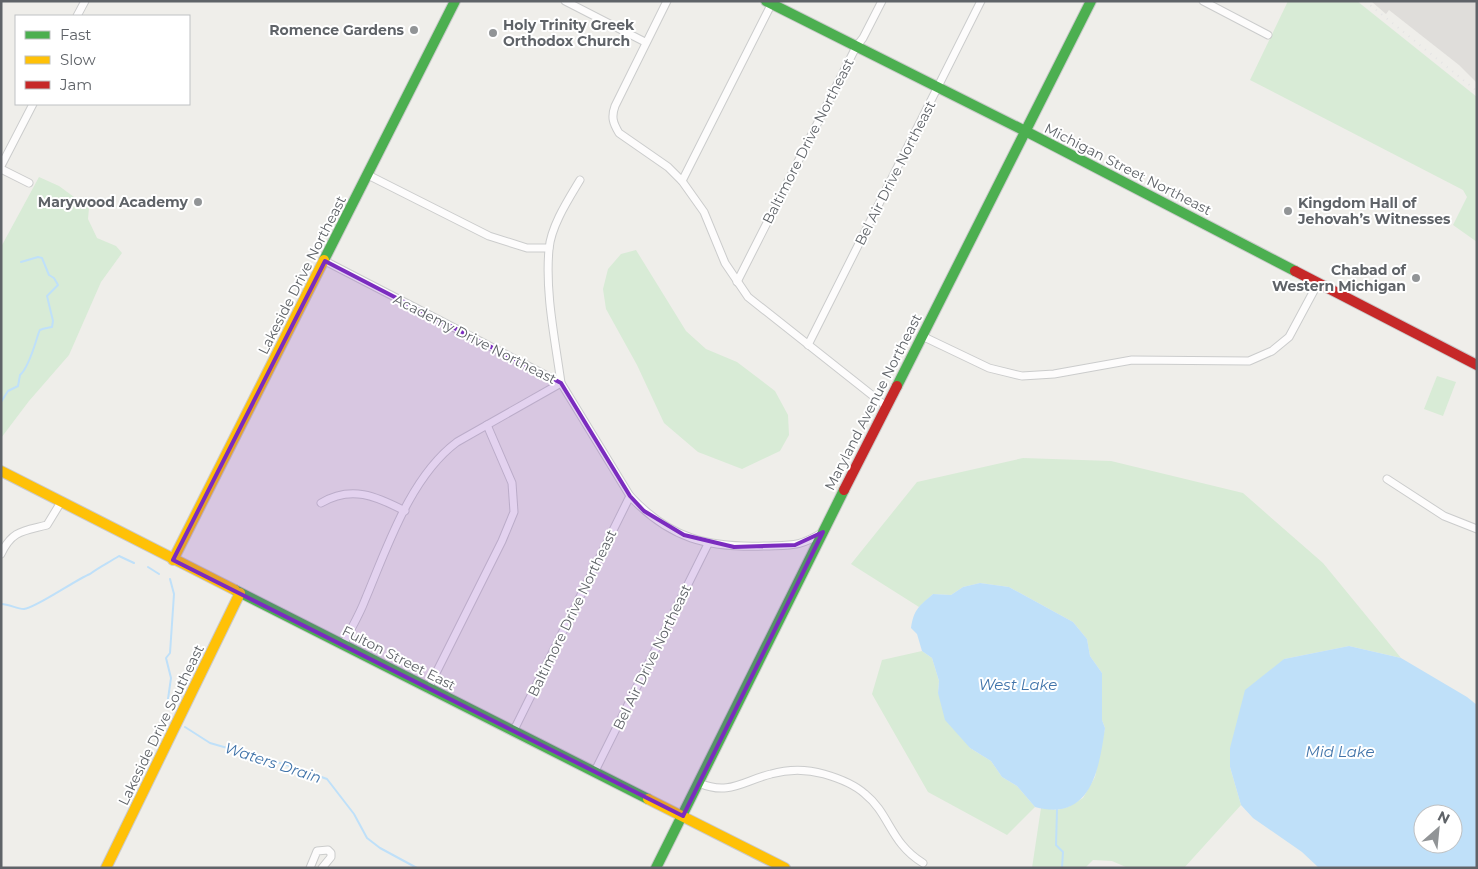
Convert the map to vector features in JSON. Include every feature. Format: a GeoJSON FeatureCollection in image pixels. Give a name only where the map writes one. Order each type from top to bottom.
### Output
{"type":"FeatureCollection","features":[{"type":"Feature","properties":{"kind":"street"},"geometry":{"type":"LineString","coordinates":[[78,15],[85,1]]}},
{"type":"Feature","properties":{"kind":"street","name":"Lakeside Drive Northeast"},"geometry":{"type":"LineString","coordinates":[[173,560],[325,261],[454,1]]}},
{"type":"Feature","properties":{"kind":"street"},"geometry":{"type":"LineString","coordinates":[[565,1],[646,42]]}},
{"type":"Feature","properties":{"kind":"street"},"geometry":{"type":"LineString","coordinates":[[666,1],[615,106],[612,114],[614,126],[619,133],[668,167],[682,181],[704,212],[725,263],[748,297],[887,407]]}},
{"type":"Feature","properties":{"kind":"street","name":"Baltimore Drive Northeast"},"geometry":{"type":"LineString","coordinates":[[737,282],[856,47],[864,38],[882,1]]}},
{"type":"Feature","properties":{"kind":"street","name":"Bel Air Drive Northeast"},"geometry":{"type":"LineString","coordinates":[[808,344],[981,1]]}},
{"type":"Feature","properties":{"kind":"street","name":"Maryland Avenue Northeast"},"geometry":{"type":"LineString","coordinates":[[656,868],[1091,1]]}},
{"type":"Feature","properties":{"kind":"street"},"geometry":{"type":"LineString","coordinates":[[1203,1],[1268,35]]}},
{"type":"Feature","properties":{"kind":"street"},"geometry":{"type":"LineString","coordinates":[[682,181],[770,2]]}},
{"type":"Feature","properties":{"kind":"street","name":"Michigan Street Northeast"},"geometry":{"type":"LineString","coordinates":[[770,2],[1477,365]]}},
{"type":"Feature","properties":{"kind":"street"},"geometry":{"type":"LineString","coordinates":[[29,183],[1,168],[32,105]]}},
{"type":"Feature","properties":{"kind":"street"},"geometry":{"type":"LineString","coordinates":[[368,174],[489,236],[527,248],[549,248]]}},
{"type":"Feature","properties":{"kind":"street"},"geometry":{"type":"LineString","coordinates":[[343,645],[405,510],[425,476],[446,450],[561,383],[549,292],[549,248],[568,198],[580,180]]}},
{"type":"Feature","properties":{"kind":"street","name":"Academy Drive Northeast"},"geometry":{"type":"LineString","coordinates":[[325,261],[561,383],[630,496],[644,511],[656,520],[684,535],[708,544],[734,547],[795,545],[807,542],[823,532]]}},
{"type":"Feature","properties":{"kind":"street"},"geometry":{"type":"LineString","coordinates":[[922,336],[988,368],[1022,376],[1054,374],[1132,360],[1249,361],[1272,351],[1289,337],[1318,283]]}},
{"type":"Feature","properties":{"kind":"street"},"geometry":{"type":"LineString","coordinates":[[428,689],[502,541],[514,512],[512,483],[487,425]]}},
{"type":"Feature","properties":{"kind":"street","name":"Fulton Street East"},"geometry":{"type":"LineString","coordinates":[[1,471],[173,560],[785,868]]}},
{"type":"Feature","properties":{"kind":"street"},"geometry":{"type":"LineString","coordinates":[[1387,479],[1444,516],[1477,529]]}},
{"type":"Feature","properties":{"kind":"street"},"geometry":{"type":"LineString","coordinates":[[321,503],[338,495],[361,493],[383,499],[405,510]]}},
{"type":"Feature","properties":{"kind":"street","name":"Baltimore Drive Northeast"},"geometry":{"type":"LineString","coordinates":[[514,730],[630,496]]}},
{"type":"Feature","properties":{"kind":"street"},"geometry":{"type":"LineString","coordinates":[[1,554],[12,537],[21,531],[47,525],[61,502]]}},
{"type":"Feature","properties":{"kind":"street","name":"Bel Air Drive Northeast"},"geometry":{"type":"LineString","coordinates":[[595,771],[708,544]]}},
{"type":"Feature","properties":{"kind":"street","name":"Lakeside Drive Southeast"},"geometry":{"type":"LineString","coordinates":[[106,868],[240,593]]}},
{"type":"Feature","properties":{"kind":"street"},"geometry":{"type":"LineString","coordinates":[[699,783],[723,790],[784,771],[801,769],[825,774],[850,784],[866,794],[882,814],[898,842],[910,855],[923,863]]}},
{"type":"Feature","properties":{"kind":"street"},"geometry":{"type":"LineString","coordinates":[[310,868],[317,851],[328,850],[332,853],[331,857],[322,868]]}},
{"type":"Feature","properties":{"kind":"highlighted area"},"geometry":{"type":"Polygon","coordinates":[[[325,261],[561,383],[630,496],[644,511],[684,535],[734,547],[795,545],[823,532],[683,816],[173,560],[325,261]]]}},
{"type":"Feature","properties":{"kind":"shaded area"},"geometry":{"type":"Polygon","coordinates":[[[1371,1],[1477,1],[1477,83],[1459,65],[1389,10],[1386,14],[1371,1]]]}},
{"type":"Feature","properties":{"kind":"green space"},"geometry":{"type":"Polygon","coordinates":[[[1288,1],[1357,1],[1477,97],[1477,242],[1453,225],[1467,197],[1463,190],[1250,80],[1288,1]]]}},
{"type":"Feature","properties":{"kind":"green space"},"geometry":{"type":"Polygon","coordinates":[[[39,177],[59,186],[89,208],[88,219],[97,238],[116,246],[122,253],[101,282],[69,355],[29,401],[1,438],[1,247],[39,177]]]}},
{"type":"Feature","properties":{"kind":"green space"},"geometry":{"type":"Polygon","coordinates":[[[636,250],[686,331],[706,349],[737,362],[775,391],[788,415],[789,435],[780,451],[742,469],[698,452],[664,423],[637,365],[606,309],[603,289],[608,269],[621,254],[636,250]]]}},
{"type":"Feature","properties":{"kind":"green space"},"geometry":{"type":"Polygon","coordinates":[[[1437,376],[1456,382],[1443,416],[1424,409],[1437,376]]]}},
{"type":"Feature","properties":{"kind":"green space"},"geometry":{"type":"Polygon","coordinates":[[[1023,458],[1111,461],[1243,493],[1323,563],[1401,658],[1349,646],[1284,659],[1230,748],[1230,767],[1241,805],[1184,868],[1128,868],[1112,861],[1093,860],[1085,868],[1032,868],[1041,808],[1057,810],[1068,807],[1083,798],[1095,777],[1105,728],[1102,720],[1102,673],[1090,656],[1087,639],[1073,622],[1009,587],[980,583],[963,587],[951,595],[933,594],[919,607],[851,564],[917,482],[1023,458]]]}},
{"type":"Feature","properties":{"kind":"green space"},"geometry":{"type":"Polygon","coordinates":[[[922,651],[932,658],[939,681],[938,693],[970,748],[991,761],[1002,777],[1017,786],[1035,807],[1007,835],[928,792],[872,694],[882,660],[922,651]]]}},
{"type":"Feature","properties":{"kind":"water","name":"West Lake"},"geometry":{"type":"Polygon","coordinates":[[[980,583],[1009,587],[1073,622],[1087,639],[1090,656],[1102,673],[1102,720],[1105,728],[1099,760],[1089,789],[1080,800],[1069,807],[1054,810],[1035,807],[1017,786],[1002,777],[991,761],[970,748],[945,720],[938,693],[939,681],[932,658],[922,651],[917,634],[911,628],[912,622],[918,608],[933,594],[951,595],[963,587],[980,583]]]}},
{"type":"Feature","properties":{"kind":"water","name":"Mid Lake"},"geometry":{"type":"Polygon","coordinates":[[[1349,646],[1401,658],[1467,697],[1477,705],[1477,868],[1319,868],[1302,852],[1253,818],[1241,805],[1230,767],[1230,748],[1245,690],[1284,659],[1349,646]]]}},
{"type":"Feature","properties":{"kind":"waterway","name":"Waters Drain"},"geometry":{"type":"LineString","coordinates":[[1,402],[8,391],[18,386],[20,375],[31,357],[40,330],[52,327],[53,321],[47,296],[58,285],[54,278],[49,275],[42,258],[38,257],[21,262]]}},
{"type":"Feature","properties":{"kind":"waterway","name":"Waters Drain"},"geometry":{"type":"LineString","coordinates":[[1,604],[24,609],[46,599],[119,556],[134,563]]}},
{"type":"Feature","properties":{"kind":"waterway","name":"Waters Drain"},"geometry":{"type":"LineString","coordinates":[[148,567],[159,574]]}},
{"type":"Feature","properties":{"kind":"waterway","name":"Waters Drain"},"geometry":{"type":"LineString","coordinates":[[167,706],[171,678],[166,658],[170,653],[174,594],[170,579]]}},
{"type":"Feature","properties":{"kind":"waterway","name":"Waters Drain"},"geometry":{"type":"LineString","coordinates":[[185,727],[210,743],[297,768],[327,779],[354,814],[367,838],[380,848],[417,868]]}},
{"type":"Feature","properties":{"kind":"waterway","name":"Waters Drain"},"geometry":{"type":"LineString","coordinates":[[1057,810],[1056,845],[1063,852],[1062,868]]}},
{"type":"Feature","properties":{"kind":"railway"},"geometry":{"type":"LineString","coordinates":[[1365,1],[1477,91]]}},
{"type":"Feature","properties":{"kind":"traffic: fast"},"geometry":{"type":"LineString","coordinates":[[324,260],[455,1]]}},
{"type":"Feature","properties":{"kind":"traffic: fast"},"geometry":{"type":"LineString","coordinates":[[766,1],[1033,135],[1295,271]]}},
{"type":"Feature","properties":{"kind":"traffic: fast"},"geometry":{"type":"LineString","coordinates":[[897,386],[1091,1]]}},
{"type":"Feature","properties":{"kind":"traffic: fast"},"geometry":{"type":"LineString","coordinates":[[656,868],[844,490]]}},
{"type":"Feature","properties":{"kind":"traffic: fast"},"geometry":{"type":"LineString","coordinates":[[235,590],[648,799]]}},
{"type":"Feature","properties":{"kind":"traffic: slow"},"geometry":{"type":"LineString","coordinates":[[173,560],[324,260]]}},
{"type":"Feature","properties":{"kind":"traffic: slow"},"geometry":{"type":"LineString","coordinates":[[1,471],[235,590]]}},
{"type":"Feature","properties":{"kind":"traffic: slow"},"geometry":{"type":"LineString","coordinates":[[106,868],[240,593]]}},
{"type":"Feature","properties":{"kind":"traffic: slow"},"geometry":{"type":"LineString","coordinates":[[648,799],[785,868]]}},
{"type":"Feature","properties":{"kind":"traffic: jam"},"geometry":{"type":"LineString","coordinates":[[1295,271],[1477,365]]}},
{"type":"Feature","properties":{"kind":"traffic: jam"},"geometry":{"type":"LineString","coordinates":[[844,490],[897,386]]}},
{"type":"Feature","properties":{"kind":"place","name":"Romence Gardens"},"geometry":{"type":"Point","coordinates":[414,30]}},
{"type":"Feature","properties":{"kind":"place","name":"Holy Trinity Greek Orthodox Church"},"geometry":{"type":"Point","coordinates":[493,33]}},
{"type":"Feature","properties":{"kind":"place","name":"Marywood Academy"},"geometry":{"type":"Point","coordinates":[198,202]}},
{"type":"Feature","properties":{"kind":"place","name":"Kingdom Hall of Jehovah’s Witnesses"},"geometry":{"type":"Point","coordinates":[1288,211]}},
{"type":"Feature","properties":{"kind":"place","name":"Chabad of Western Michigan"},"geometry":{"type":"Point","coordinates":[1416,278]}}]}
